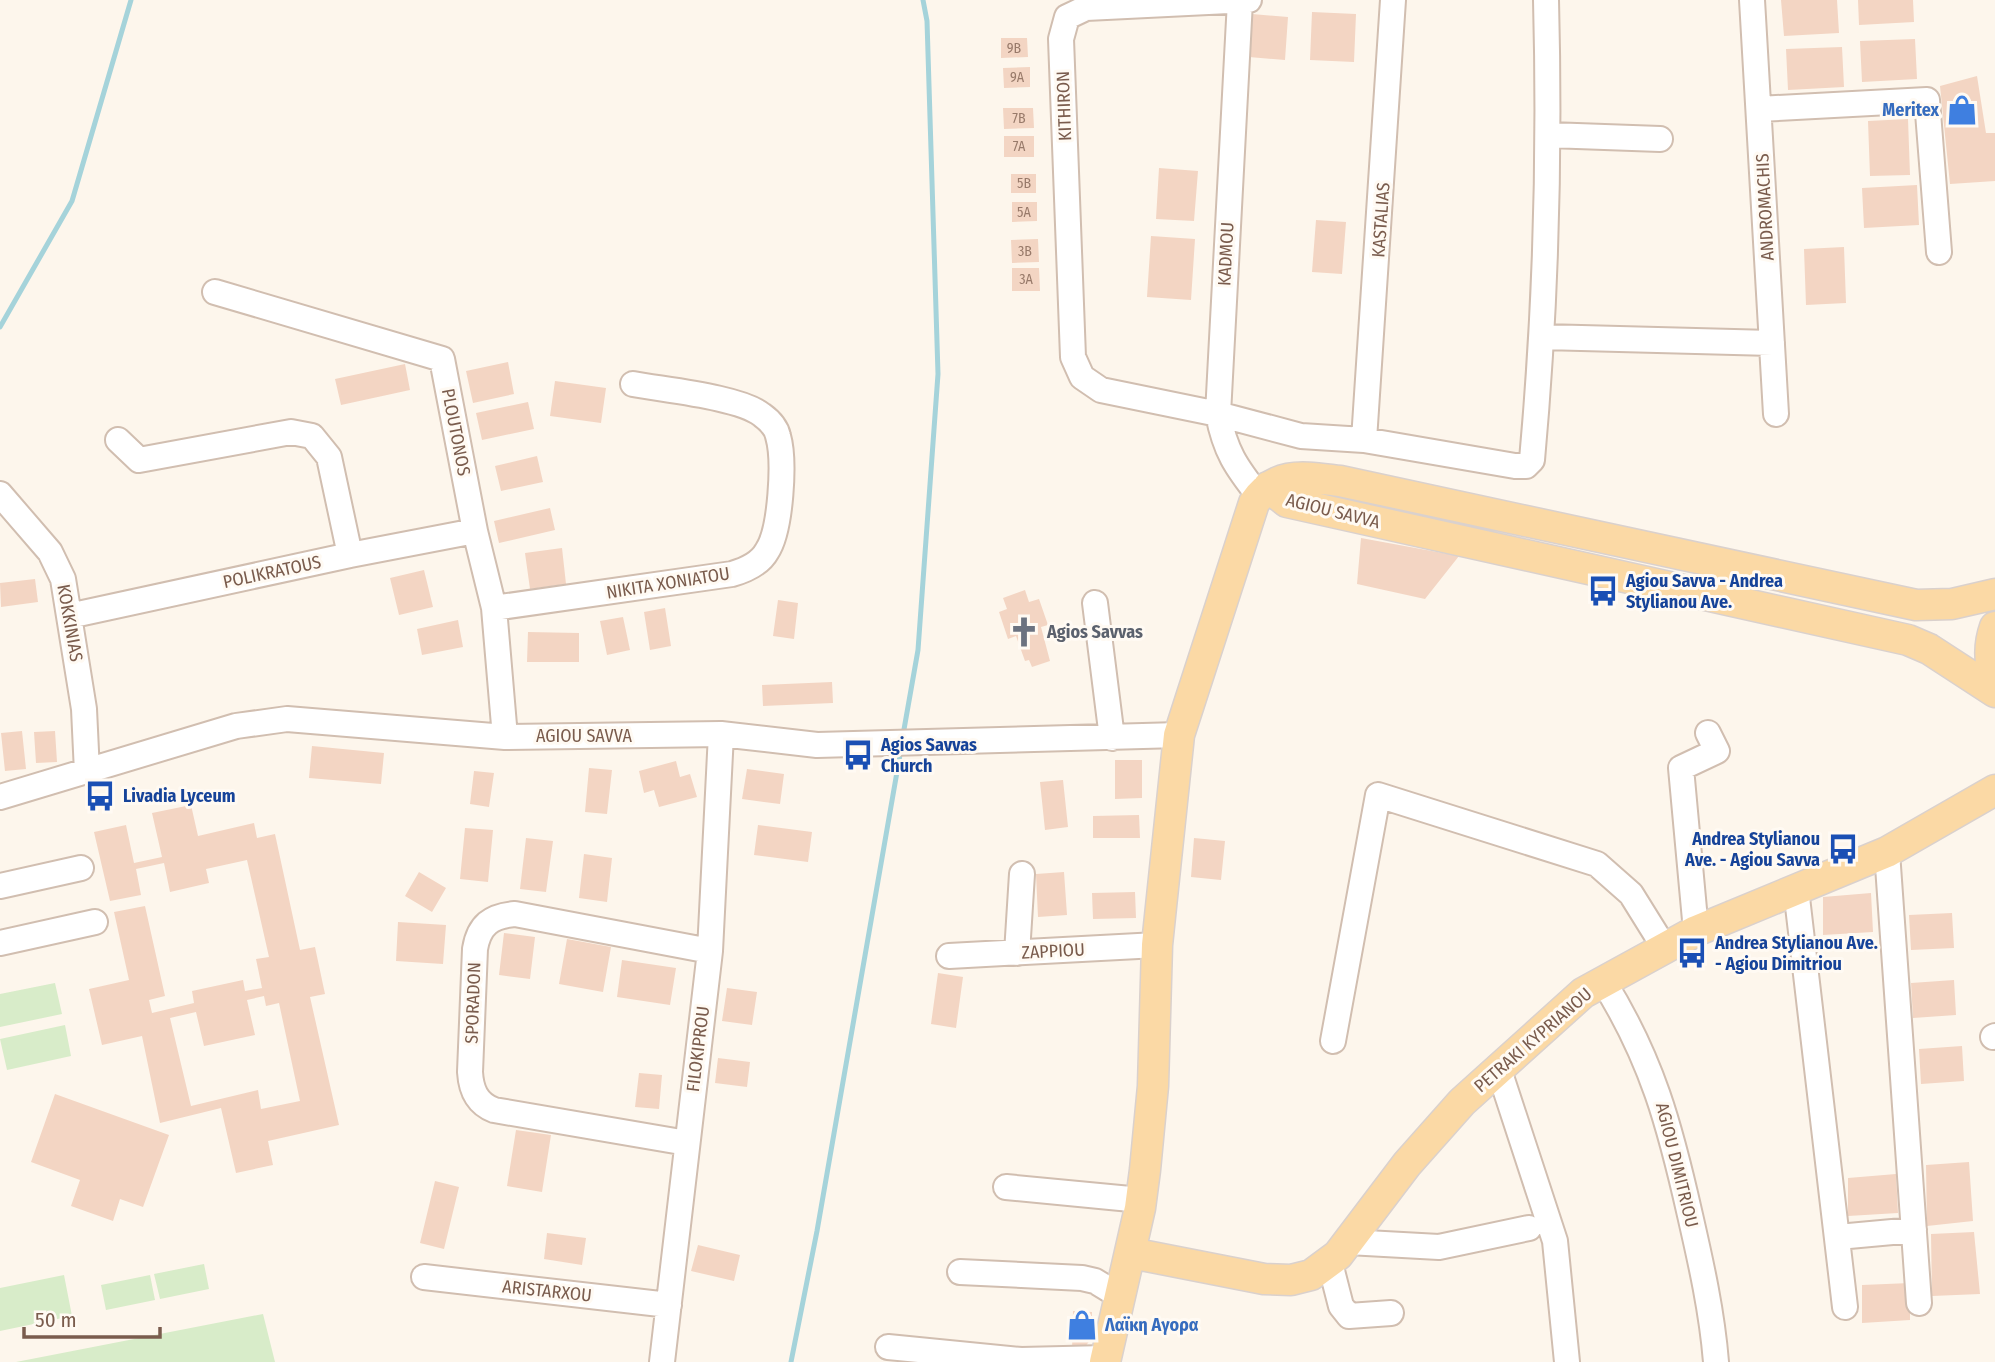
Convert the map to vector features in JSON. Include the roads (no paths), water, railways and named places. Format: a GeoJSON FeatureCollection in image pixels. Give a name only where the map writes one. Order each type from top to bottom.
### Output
{"type":"FeatureCollection","features":[{"type":"Feature","properties":{"kind":"main road","name":"AGIOU SAVVA"},"geometry":{"type":"LineString","coordinates":[[1263,491],[1291,476],[1340,481],[1895,601],[1935,606],[1995,594]]}},
{"type":"Feature","properties":{"kind":"main road","name":"AGIOU SAVVA"},"geometry":{"type":"LineString","coordinates":[[1263,491],[1286,502],[1908,640],[1929,649],[1995,692]]}},
{"type":"Feature","properties":{"kind":"main road"},"geometry":{"type":"LineString","coordinates":[[1106,1360],[1118,1295],[1141,1200],[1153,1086],[1157,945],[1179,735],[1263,491]]}},
{"type":"Feature","properties":{"kind":"main road"},"geometry":{"type":"LineString","coordinates":[[1995,627],[1991,638],[1991,668],[1995,679]]}},
{"type":"Feature","properties":{"kind":"main road","name":"PETRAKI KYPRIANOU"},"geometry":{"type":"LineString","coordinates":[[1130,1253],[1277,1280],[1300,1279],[1339,1252],[1407,1164],[1498,1067],[1559,1012],[1603,981],[1664,947],[1696,931],[1887,852],[1990,790]]}},
{"type":"Feature","properties":{"kind":"street","name":"KASTALIAS"},"geometry":{"type":"LineString","coordinates":[[1364,440],[1393,0]]}},
{"type":"Feature","properties":{"kind":"street"},"geometry":{"type":"LineString","coordinates":[[1218,414],[1301,436],[1364,440],[1515,467],[1526,466],[1532,460],[1543,337],[1549,135],[1546,0]]}},
{"type":"Feature","properties":{"kind":"street","name":"ANDROMACHIS"},"geometry":{"type":"LineString","coordinates":[[1752,0],[1776,414]]}},
{"type":"Feature","properties":{"kind":"street","name":"KITHIRON"},"geometry":{"type":"LineString","coordinates":[[1218,414],[1101,390],[1082,377],[1073,358],[1061,39],[1067,17],[1086,8],[1244,1]]}},
{"type":"Feature","properties":{"kind":"street","name":"KADMOU"},"geometry":{"type":"LineString","coordinates":[[1244,1],[1218,414],[1223,443],[1235,466],[1263,491]]}},
{"type":"Feature","properties":{"kind":"street"},"geometry":{"type":"LineString","coordinates":[[1759,109],[1927,100],[1939,252]]}},
{"type":"Feature","properties":{"kind":"street"},"geometry":{"type":"LineString","coordinates":[[1549,135],[1660,139]]}},
{"type":"Feature","properties":{"kind":"street","name":"PLOUTONOS"},"geometry":{"type":"LineString","coordinates":[[215,292],[442,359],[474,531],[494,608],[505,737]]}},
{"type":"Feature","properties":{"kind":"street"},"geometry":{"type":"LineString","coordinates":[[1543,337],[1772,343]]}},
{"type":"Feature","properties":{"kind":"street","name":"NIKITA XONIATOU"},"geometry":{"type":"LineString","coordinates":[[494,608],[732,574],[749,568],[767,552],[776,528],[781,460],[779,437],[772,423],[747,406],[633,384]]}},
{"type":"Feature","properties":{"kind":"street"},"geometry":{"type":"LineString","coordinates":[[118,440],[139,460],[291,432],[312,436],[329,457],[350,555]]}},
{"type":"Feature","properties":{"kind":"street","name":"KOKKINIAS"},"geometry":{"type":"LineString","coordinates":[[0,494],[59,565],[84,709],[87,772]]}},
{"type":"Feature","properties":{"kind":"street","name":"POLIKRATOUS"},"geometry":{"type":"LineString","coordinates":[[69,617],[350,555],[474,531]]}},
{"type":"Feature","properties":{"kind":"street"},"geometry":{"type":"LineString","coordinates":[[1095,603],[1112,738]]}},
{"type":"Feature","properties":{"kind":"street","name":"AGIOU SAVVA"},"geometry":{"type":"LineString","coordinates":[[0,797],[236,726],[288,719],[505,737],[721,734],[817,744],[986,742],[1179,735]]}},
{"type":"Feature","properties":{"kind":"street"},"geometry":{"type":"LineString","coordinates":[[1696,931],[1681,768],[1717,751],[1708,733]]}},
{"type":"Feature","properties":{"kind":"street","name":"FILOKIPROU"},"geometry":{"type":"LineString","coordinates":[[662,1362],[710,951],[721,734]]}},
{"type":"Feature","properties":{"kind":"street"},"geometry":{"type":"LineString","coordinates":[[1333,1041],[1378,795],[1597,864],[1630,894],[1664,947]]}},
{"type":"Feature","properties":{"kind":"street"},"geometry":{"type":"LineString","coordinates":[[1887,852],[1919,1303]]}},
{"type":"Feature","properties":{"kind":"street"},"geometry":{"type":"LineString","coordinates":[[0,886],[81,868]]}},
{"type":"Feature","properties":{"kind":"street"},"geometry":{"type":"LineString","coordinates":[[1017,953],[1022,874]]}},
{"type":"Feature","properties":{"kind":"street"},"geometry":{"type":"LineString","coordinates":[[1796,889],[1845,1307]]}},
{"type":"Feature","properties":{"kind":"street","name":"SPORADON"},"geometry":{"type":"LineString","coordinates":[[687,1143],[494,1110],[479,1101],[472,1087],[470,1072],[475,949],[478,933],[490,920],[515,914],[710,951]]}},
{"type":"Feature","properties":{"kind":"street"},"geometry":{"type":"LineString","coordinates":[[0,943],[95,922]]}},
{"type":"Feature","properties":{"kind":"street","name":"ZAPPIOU"},"geometry":{"type":"LineString","coordinates":[[949,956],[1157,945]]}},
{"type":"Feature","properties":{"kind":"street","name":"AGIOU DIMITRIOU"},"geometry":{"type":"LineString","coordinates":[[1603,981],[1644,1055],[1664,1107],[1702,1267],[1716,1362]]}},
{"type":"Feature","properties":{"kind":"street"},"geometry":{"type":"LineString","coordinates":[[1498,1067],[1555,1241],[1567,1362]]}},
{"type":"Feature","properties":{"kind":"street"},"geometry":{"type":"LineString","coordinates":[[1006,1187],[1141,1200]]}},
{"type":"Feature","properties":{"kind":"street"},"geometry":{"type":"LineString","coordinates":[[1391,1313],[1349,1316],[1341,1306],[1339,1252],[1439,1247],[1529,1228]]}},
{"type":"Feature","properties":{"kind":"street"},"geometry":{"type":"LineString","coordinates":[[1838,1237],[1914,1230]]}},
{"type":"Feature","properties":{"kind":"street"},"geometry":{"type":"LineString","coordinates":[[960,1272],[1082,1278],[1095,1281],[1118,1295]]}},
{"type":"Feature","properties":{"kind":"street","name":"ARISTARXOU"},"geometry":{"type":"LineString","coordinates":[[424,1278],[669,1305]]}},
{"type":"Feature","properties":{"kind":"street"},"geometry":{"type":"LineString","coordinates":[[888,1347],[1021,1360],[1106,1360]]}},
{"type":"Feature","properties":{"kind":"waterway"},"geometry":{"type":"LineString","coordinates":[[0,327],[72,201],[131,0]]}},
{"type":"Feature","properties":{"kind":"waterway"},"geometry":{"type":"LineString","coordinates":[[903,735],[918,650],[938,374],[927,21],[923,0]]}},
{"type":"Feature","properties":{"kind":"waterway"},"geometry":{"type":"LineString","coordinates":[[791,1362],[817,1231],[901,749]]}},
{"type":"Feature","properties":{"kind":"place","name":"Meritex"},"geometry":{"type":"Point","coordinates":[1962,110]}},
{"type":"Feature","properties":{"kind":"place","name":"Agiou Savva - Andrea Stylianou Ave."},"geometry":{"type":"Point","coordinates":[1603,591]}},
{"type":"Feature","properties":{"kind":"place","name":"Agios Savvas"},"geometry":{"type":"Point","coordinates":[1024,632]}},
{"type":"Feature","properties":{"kind":"place","name":"Agios Savvas Church"},"geometry":{"type":"Point","coordinates":[858,755]}},
{"type":"Feature","properties":{"kind":"place","name":"Livadia Lyceum"},"geometry":{"type":"Point","coordinates":[100,796]}},
{"type":"Feature","properties":{"kind":"place","name":"Andrea Stylianou Ave. - Agiou Savva"},"geometry":{"type":"Point","coordinates":[1843,849]}},
{"type":"Feature","properties":{"kind":"place","name":"Andrea Stylianou Ave. - Agiou Dimitriou"},"geometry":{"type":"Point","coordinates":[1692,953]}},
{"type":"Feature","properties":{"kind":"place","name":"Λαϊκη Αγορα"},"geometry":{"type":"Point","coordinates":[1082,1325]}}]}
